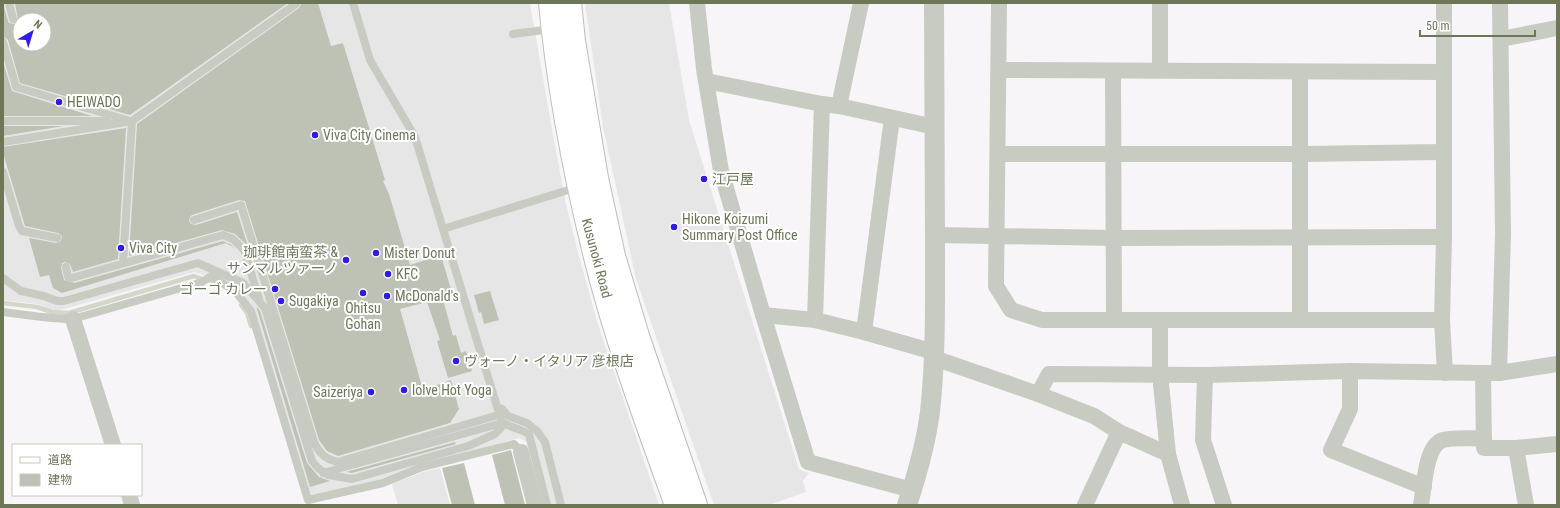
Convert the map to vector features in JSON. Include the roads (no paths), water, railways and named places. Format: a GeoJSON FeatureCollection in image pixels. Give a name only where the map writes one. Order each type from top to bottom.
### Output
{"type":"FeatureCollection","features":[{"type":"Feature","properties":{"kind":"main road","name":"Kusunoki Road"},"geometry":{"type":"LineString","coordinates":[[550,3],[555,54],[579,187],[596,262],[620,344],[676,505]]}},
{"type":"Feature","properties":{"kind":"main road","name":"Kusunoki Road"},"geometry":{"type":"LineString","coordinates":[[570,3],[574,40],[597,178],[614,256],[638,336],[696,505]]}},
{"type":"Feature","properties":{"kind":"street"},"geometry":{"type":"LineString","coordinates":[[697,3],[706,82],[721,171],[808,462],[909,498],[926,434],[931,403],[934,355],[934,3]]}},
{"type":"Feature","properties":{"kind":"street"},"geometry":{"type":"LineString","coordinates":[[838,106],[861,3]]}},
{"type":"Feature","properties":{"kind":"street"},"geometry":{"type":"LineString","coordinates":[[999,3],[996,286],[1011,310],[1042,320],[1442,320]]}},
{"type":"Feature","properties":{"kind":"street"},"geometry":{"type":"LineString","coordinates":[[1160,3],[1160,70]]}},
{"type":"Feature","properties":{"kind":"street"},"geometry":{"type":"LineString","coordinates":[[1444,3],[1444,237],[1442,320],[1445,374]]}},
{"type":"Feature","properties":{"kind":"street"},"geometry":{"type":"LineString","coordinates":[[1499,373],[1503,234],[1500,3]]}},
{"type":"Feature","properties":{"kind":"street"},"geometry":{"type":"LineString","coordinates":[[1501,39],[1557,28]]}},
{"type":"Feature","properties":{"kind":"street"},"geometry":{"type":"LineString","coordinates":[[999,70],[1113,72],[1160,70],[1444,72]]}},
{"type":"Feature","properties":{"kind":"street"},"geometry":{"type":"LineString","coordinates":[[1113,72],[1114,319]]}},
{"type":"Feature","properties":{"kind":"street"},"geometry":{"type":"LineString","coordinates":[[1300,72],[1300,320]]}},
{"type":"Feature","properties":{"kind":"street"},"geometry":{"type":"LineString","coordinates":[[706,82],[838,106],[935,127]]}},
{"type":"Feature","properties":{"kind":"street"},"geometry":{"type":"LineString","coordinates":[[815,320],[822,104]]}},
{"type":"Feature","properties":{"kind":"street"},"geometry":{"type":"LineString","coordinates":[[864,332],[892,118]]}},
{"type":"Feature","properties":{"kind":"street"},"geometry":{"type":"LineString","coordinates":[[998,154],[1301,154],[1443,152]]}},
{"type":"Feature","properties":{"kind":"street"},"geometry":{"type":"LineString","coordinates":[[935,235],[1113,238],[1444,237]]}},
{"type":"Feature","properties":{"kind":"street"},"geometry":{"type":"LineString","coordinates":[[763,315],[815,320],[864,332],[934,355],[1094,416],[1119,432],[1168,454]]}},
{"type":"Feature","properties":{"kind":"street"},"geometry":{"type":"LineString","coordinates":[[72,319],[113,444]]}},
{"type":"Feature","properties":{"kind":"street"},"geometry":{"type":"LineString","coordinates":[[1160,320],[1160,374],[1168,454],[1182,505]]}},
{"type":"Feature","properties":{"kind":"street"},"geometry":{"type":"LineString","coordinates":[[1038,394],[1049,374],[1205,375],[1350,371],[1445,374],[1499,373],[1557,364]]}},
{"type":"Feature","properties":{"kind":"street"},"geometry":{"type":"LineString","coordinates":[[1350,371],[1350,409],[1331,450],[1424,487]]}},
{"type":"Feature","properties":{"kind":"street"},"geometry":{"type":"LineString","coordinates":[[1483,373],[1484,448],[1516,448],[1557,444]]}},
{"type":"Feature","properties":{"kind":"street"},"geometry":{"type":"LineString","coordinates":[[1205,375],[1203,440],[1224,505]]}},
{"type":"Feature","properties":{"kind":"street"},"geometry":{"type":"LineString","coordinates":[[1085,505],[1119,432]]}},
{"type":"Feature","properties":{"kind":"street"},"geometry":{"type":"LineString","coordinates":[[1421,505],[1429,457],[1434,445],[1444,440],[1484,438]]}},
{"type":"Feature","properties":{"kind":"street"},"geometry":{"type":"LineString","coordinates":[[1516,448],[1526,505]]}},
{"type":"Feature","properties":{"kind":"street"},"geometry":{"type":"LineString","coordinates":[[521,452],[535,505]]}},
{"type":"Feature","properties":{"kind":"lane"},"geometry":{"type":"LineString","coordinates":[[8,17],[9,3]]}},
{"type":"Feature","properties":{"kind":"lane"},"geometry":{"type":"LineString","coordinates":[[3,312],[52,319],[72,319],[210,277],[243,283],[265,308],[312,461],[318,468],[328,475],[352,479],[468,446],[495,434],[501,428],[502,414],[495,401],[415,137],[370,60],[353,3]]}},
{"type":"Feature","properties":{"kind":"lane"},"geometry":{"type":"LineString","coordinates":[[3,142],[132,121],[296,4]]}},
{"type":"Feature","properties":{"kind":"lane"},"geometry":{"type":"LineString","coordinates":[[513,34],[553,29]]}},
{"type":"Feature","properties":{"kind":"lane"},"geometry":{"type":"LineString","coordinates":[[3,42],[16,87],[132,121]]}},
{"type":"Feature","properties":{"kind":"lane"},"geometry":{"type":"LineString","coordinates":[[3,121],[132,121]]}},
{"type":"Feature","properties":{"kind":"lane"},"geometry":{"type":"LineString","coordinates":[[123,263],[132,121]]}},
{"type":"Feature","properties":{"kind":"lane"},"geometry":{"type":"LineString","coordinates":[[3,172],[19,226],[22,231],[57,238]]}},
{"type":"Feature","properties":{"kind":"lane"},"geometry":{"type":"LineString","coordinates":[[443,229],[579,187]]}},
{"type":"Feature","properties":{"kind":"lane"},"geometry":{"type":"LineString","coordinates":[[194,220],[241,205],[314,442],[317,450],[323,456],[338,462],[502,414],[527,423],[537,431],[545,442],[561,505]]}},
{"type":"Feature","properties":{"kind":"lane"},"geometry":{"type":"LineString","coordinates":[[66,267],[68,277],[72,278],[224,235],[233,238],[244,250],[310,464],[320,472],[329,472],[502,424],[529,434],[547,505]]}},
{"type":"Feature","properties":{"kind":"lane"},"geometry":{"type":"LineString","coordinates":[[3,278],[21,291],[44,296],[57,301],[64,301],[198,263],[210,277],[235,292],[251,311],[308,500],[375,487],[422,467],[514,444],[521,452]]}},
{"type":"Feature","properties":{"kind":"waterway"},"geometry":{"type":"LineString","coordinates":[[3,303],[37,307],[52,312],[69,313],[194,276],[219,285]]}},
{"type":"Feature","properties":{"kind":"waterway"},"geometry":{"type":"LineString","coordinates":[[241,305],[247,313],[251,326]]}},
{"type":"Feature","properties":{"kind":"place","name":"HEIWADO"},"geometry":{"type":"Point","coordinates":[59,102]}},
{"type":"Feature","properties":{"kind":"place","name":"Viva City Cinema"},"geometry":{"type":"Point","coordinates":[315,135]}},
{"type":"Feature","properties":{"kind":"place","name":"江戸屋"},"geometry":{"type":"Point","coordinates":[704,179]}},
{"type":"Feature","properties":{"kind":"place","name":"Hikone Koizumi Summary Post Office"},"geometry":{"type":"Point","coordinates":[674,227]}},
{"type":"Feature","properties":{"kind":"place","name":"Viva City"},"geometry":{"type":"Point","coordinates":[121,248]}},
{"type":"Feature","properties":{"kind":"place","name":"Mister Donut"},"geometry":{"type":"Point","coordinates":[376,253]}},
{"type":"Feature","properties":{"kind":"place","name":"珈琲館南蛮茶 & サンマルツァーノ"},"geometry":{"type":"Point","coordinates":[346,260]}},
{"type":"Feature","properties":{"kind":"place","name":"KFC"},"geometry":{"type":"Point","coordinates":[388,274]}},
{"type":"Feature","properties":{"kind":"place","name":"ゴーゴ カレー"},"geometry":{"type":"Point","coordinates":[275,289]}},
{"type":"Feature","properties":{"kind":"place","name":"Ohitsu Gohan"},"geometry":{"type":"Point","coordinates":[363,293]}},
{"type":"Feature","properties":{"kind":"place","name":"McDonald's"},"geometry":{"type":"Point","coordinates":[387,296]}},
{"type":"Feature","properties":{"kind":"place","name":"Sugakiya"},"geometry":{"type":"Point","coordinates":[281,301]}},
{"type":"Feature","properties":{"kind":"place","name":"ヴォーノ・イタリア 彦根店"},"geometry":{"type":"Point","coordinates":[456,361]}},
{"type":"Feature","properties":{"kind":"place","name":"lolve Hot Yoga"},"geometry":{"type":"Point","coordinates":[404,390]}},
{"type":"Feature","properties":{"kind":"place","name":"Saizeriya"},"geometry":{"type":"Point","coordinates":[371,392]}}]}
